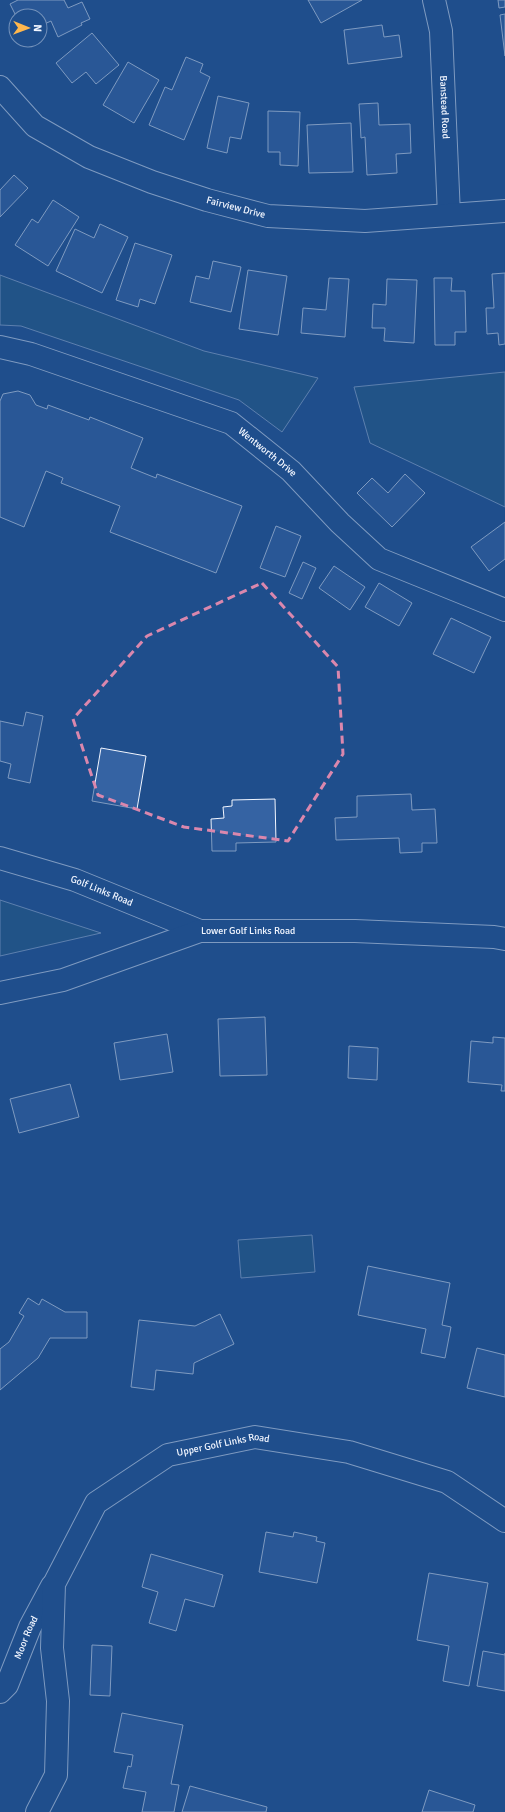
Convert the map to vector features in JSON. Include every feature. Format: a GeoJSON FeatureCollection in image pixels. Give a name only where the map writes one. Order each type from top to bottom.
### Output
{"type":"FeatureCollection","features":[{"type":"Feature","properties":{"kind":"street","name":"Banstead Road"},"geometry":{"type":"LineString","coordinates":[[434,0],[441,31],[449,215]]}},
{"type":"Feature","properties":{"kind":"street","name":"Fairview Drive"},"geometry":{"type":"LineString","coordinates":[[0,87],[35,126],[89,157],[152,182],[207,200],[268,216],[365,221],[505,211]]}},
{"type":"Feature","properties":{"kind":"street","name":"Wentworth Drive"},"geometry":{"type":"LineString","coordinates":[[0,347],[31,354],[231,423],[291,471],[340,523],[379,559],[505,610]]}},
{"type":"Feature","properties":{"kind":"street","name":"Golf Links Road"},"geometry":{"type":"LineString","coordinates":[[0,858],[75,880],[200,931]]}},
{"type":"Feature","properties":{"kind":"street","name":"Lower Golf Links Road"},"geometry":{"type":"LineString","coordinates":[[0,993],[63,980],[200,931],[355,931],[494,936],[505,938]]}},
{"type":"Feature","properties":{"kind":"street","name":"Upper Golf Links Road"},"geometry":{"type":"LineString","coordinates":[[37,1812],[56,1775],[58,1701],[52,1648],[54,1584],[96,1503],[168,1455],[255,1437],[349,1452],[447,1482],[505,1521]]}},
{"type":"Feature","properties":{"kind":"street","name":"Moor Road"},"geometry":{"type":"LineString","coordinates":[[0,1692],[7,1685],[30,1627],[54,1584]]}},
{"type":"Feature","properties":{"kind":"highlighted area"},"geometry":{"type":"Polygon","coordinates":[[[262,583],[338,667],[343,754],[288,841],[184,827],[98,795],[73,719],[147,636],[262,583]]]}},
{"type":"Feature","properties":{"kind":"shaded area"},"geometry":{"type":"Polygon","coordinates":[[[0,275],[204,351],[318,378],[282,432],[239,400],[21,326],[0,325],[0,275]]]}},
{"type":"Feature","properties":{"kind":"shaded area"},"geometry":{"type":"Polygon","coordinates":[[[505,372],[505,507],[370,443],[354,387],[505,372]]]}},
{"type":"Feature","properties":{"kind":"shaded area"},"geometry":{"type":"Polygon","coordinates":[[[0,900],[101,933],[0,956],[0,900]]]}},
{"type":"Feature","properties":{"kind":"shaded area"},"geometry":{"type":"Polygon","coordinates":[[[312,1235],[315,1272],[241,1278],[238,1240],[312,1235]]]}},
{"type":"Feature","properties":{"kind":"building"},"geometry":{"type":"Polygon","coordinates":[[[18,0],[64,0],[68,8],[82,2],[90,19],[81,23],[82,25],[58,37],[51,21],[48,22],[48,8],[12,8],[10,4],[18,0]]]}},
{"type":"Feature","properties":{"kind":"building"},"geometry":{"type":"Polygon","coordinates":[[[308,0],[362,0],[321,23],[308,0]]]}},
{"type":"Feature","properties":{"kind":"building"},"geometry":{"type":"Polygon","coordinates":[[[498,0],[505,0],[505,7],[499,8],[498,0]]]}},
{"type":"Feature","properties":{"kind":"building"},"geometry":{"type":"Polygon","coordinates":[[[505,14],[505,56],[500,15],[505,14]]]}},
{"type":"Feature","properties":{"kind":"building"},"geometry":{"type":"Polygon","coordinates":[[[382,25],[384,37],[399,35],[402,57],[348,64],[344,30],[382,25]]]}},
{"type":"Feature","properties":{"kind":"building"},"geometry":{"type":"Polygon","coordinates":[[[92,33],[119,65],[96,84],[86,72],[72,83],[56,63],[92,33]]]}},
{"type":"Feature","properties":{"kind":"building"},"geometry":{"type":"Polygon","coordinates":[[[186,57],[203,64],[200,72],[210,77],[184,140],[149,125],[165,87],[172,90],[186,57]]]}},
{"type":"Feature","properties":{"kind":"building"},"geometry":{"type":"Polygon","coordinates":[[[128,62],[159,80],[134,123],[103,105],[128,62]]]}},
{"type":"Feature","properties":{"kind":"building"},"geometry":{"type":"Polygon","coordinates":[[[218,96],[249,103],[241,139],[230,137],[227,153],[207,148],[218,96]]]}},
{"type":"Feature","properties":{"kind":"building"},"geometry":{"type":"Polygon","coordinates":[[[378,103],[379,125],[410,124],[411,153],[396,154],[397,173],[367,175],[365,137],[361,138],[359,104],[378,103]]]}},
{"type":"Feature","properties":{"kind":"building"},"geometry":{"type":"Polygon","coordinates":[[[268,111],[300,112],[298,166],[280,165],[280,152],[268,152],[268,111]]]}},
{"type":"Feature","properties":{"kind":"building"},"geometry":{"type":"Polygon","coordinates":[[[351,123],[353,172],[309,173],[307,125],[351,123]]]}},
{"type":"Feature","properties":{"kind":"building"},"geometry":{"type":"Polygon","coordinates":[[[14,175],[28,188],[0,217],[0,190],[14,175]]]}},
{"type":"Feature","properties":{"kind":"building"},"geometry":{"type":"Polygon","coordinates":[[[53,200],[79,217],[48,266],[15,245],[32,219],[38,223],[53,200]]]}},
{"type":"Feature","properties":{"kind":"building"},"geometry":{"type":"Polygon","coordinates":[[[100,224],[128,237],[102,293],[56,271],[75,229],[94,238],[100,224]]]}},
{"type":"Feature","properties":{"kind":"building"},"geometry":{"type":"Polygon","coordinates":[[[135,243],[172,255],[155,304],[140,299],[138,307],[116,300],[135,243]]]}},
{"type":"Feature","properties":{"kind":"building"},"geometry":{"type":"Polygon","coordinates":[[[213,261],[241,267],[231,312],[190,302],[196,276],[209,279],[213,261]]]}},
{"type":"Feature","properties":{"kind":"building"},"geometry":{"type":"Polygon","coordinates":[[[248,270],[287,276],[278,335],[239,329],[248,270]]]}},
{"type":"Feature","properties":{"kind":"building"},"geometry":{"type":"Polygon","coordinates":[[[505,273],[505,344],[499,345],[498,333],[487,334],[486,308],[494,308],[492,274],[505,273]]]}},
{"type":"Feature","properties":{"kind":"building"},"geometry":{"type":"Polygon","coordinates":[[[329,278],[349,279],[345,337],[301,333],[303,308],[326,310],[329,278]]]}},
{"type":"Feature","properties":{"kind":"building"},"geometry":{"type":"Polygon","coordinates":[[[434,278],[452,278],[451,291],[465,291],[466,332],[455,332],[455,345],[435,345],[434,278]]]}},
{"type":"Feature","properties":{"kind":"building"},"geometry":{"type":"Polygon","coordinates":[[[387,279],[417,280],[414,343],[384,341],[385,328],[372,328],[373,304],[386,305],[387,279]]]}},
{"type":"Feature","properties":{"kind":"building"},"geometry":{"type":"Polygon","coordinates":[[[18,391],[30,395],[36,405],[47,409],[48,405],[89,420],[90,417],[143,438],[131,468],[156,478],[157,474],[242,506],[216,573],[110,532],[120,506],[61,483],[63,478],[46,471],[24,527],[0,517],[0,401],[3,394],[18,391]]]}},
{"type":"Feature","properties":{"kind":"building"},"geometry":{"type":"Polygon","coordinates":[[[405,474],[425,493],[392,527],[357,493],[372,478],[388,493],[405,474]]]}},
{"type":"Feature","properties":{"kind":"building"},"geometry":{"type":"Polygon","coordinates":[[[505,522],[505,559],[489,571],[471,547],[505,522]]]}},
{"type":"Feature","properties":{"kind":"building"},"geometry":{"type":"Polygon","coordinates":[[[276,526],[301,536],[285,577],[260,568],[276,526]]]}},
{"type":"Feature","properties":{"kind":"building"},"geometry":{"type":"Polygon","coordinates":[[[303,562],[316,568],[302,599],[289,593],[303,562]]]}},
{"type":"Feature","properties":{"kind":"building"},"geometry":{"type":"Polygon","coordinates":[[[334,566],[365,587],[350,610],[319,588],[334,566]]]}},
{"type":"Feature","properties":{"kind":"building"},"geometry":{"type":"Polygon","coordinates":[[[379,583],[412,603],[399,626],[365,607],[379,583]]]}},
{"type":"Feature","properties":{"kind":"building"},"geometry":{"type":"Polygon","coordinates":[[[451,618],[491,637],[474,673],[433,654],[451,618]]]}},
{"type":"Feature","properties":{"kind":"building"},"geometry":{"type":"Polygon","coordinates":[[[26,712],[43,716],[30,783],[8,778],[11,764],[0,761],[0,721],[23,726],[26,712]]]}},
{"type":"Feature","properties":{"kind":"building"},"geometry":{"type":"Polygon","coordinates":[[[101,748],[146,756],[137,809],[92,801],[101,748]]]}},
{"type":"Feature","properties":{"kind":"building"},"geometry":{"type":"Polygon","coordinates":[[[411,794],[412,810],[435,809],[437,843],[422,843],[422,852],[400,853],[399,838],[336,840],[335,818],[357,817],[357,796],[411,794]]]}},
{"type":"Feature","properties":{"kind":"building"},"geometry":{"type":"Polygon","coordinates":[[[275,799],[276,842],[236,843],[236,851],[212,851],[211,819],[224,818],[223,807],[232,806],[232,800],[275,799]]]}},
{"type":"Feature","properties":{"kind":"building"},"geometry":{"type":"Polygon","coordinates":[[[265,1017],[267,1075],[220,1076],[218,1019],[265,1017]]]}},
{"type":"Feature","properties":{"kind":"building"},"geometry":{"type":"Polygon","coordinates":[[[167,1034],[173,1072],[120,1080],[114,1043],[167,1034]]]}},
{"type":"Feature","properties":{"kind":"building"},"geometry":{"type":"Polygon","coordinates":[[[493,1037],[505,1038],[505,1091],[501,1091],[502,1085],[468,1082],[471,1041],[493,1043],[493,1037]]]}},
{"type":"Feature","properties":{"kind":"building"},"geometry":{"type":"Polygon","coordinates":[[[349,1046],[378,1048],[377,1080],[348,1078],[349,1046]]]}},
{"type":"Feature","properties":{"kind":"building"},"geometry":{"type":"Polygon","coordinates":[[[70,1084],[79,1117],[19,1133],[10,1099],[70,1084]]]}},
{"type":"Feature","properties":{"kind":"building"},"geometry":{"type":"Polygon","coordinates":[[[368,1266],[450,1283],[442,1325],[451,1327],[445,1358],[421,1353],[426,1329],[358,1315],[368,1266]]]}},
{"type":"Feature","properties":{"kind":"building"},"geometry":{"type":"Polygon","coordinates":[[[28,1298],[39,1305],[42,1299],[65,1312],[87,1312],[87,1338],[50,1338],[38,1358],[0,1390],[0,1349],[9,1342],[24,1316],[19,1313],[28,1298]]]}},
{"type":"Feature","properties":{"kind":"building"},"geometry":{"type":"Polygon","coordinates":[[[220,1314],[234,1344],[194,1363],[193,1374],[156,1370],[154,1390],[131,1387],[139,1320],[195,1326],[220,1314]]]}},
{"type":"Feature","properties":{"kind":"building"},"geometry":{"type":"Polygon","coordinates":[[[477,1348],[505,1355],[505,1397],[467,1388],[477,1348]]]}},
{"type":"Feature","properties":{"kind":"building"},"geometry":{"type":"Polygon","coordinates":[[[266,1532],[293,1537],[294,1532],[317,1537],[316,1541],[325,1543],[317,1583],[259,1572],[266,1532]]]}},
{"type":"Feature","properties":{"kind":"building"},"geometry":{"type":"Polygon","coordinates":[[[151,1554],[223,1575],[214,1607],[185,1599],[176,1631],[149,1623],[158,1592],[142,1587],[151,1554]]]}},
{"type":"Feature","properties":{"kind":"building"},"geometry":{"type":"Polygon","coordinates":[[[429,1573],[488,1583],[469,1686],[443,1681],[449,1646],[417,1640],[429,1573]]]}},
{"type":"Feature","properties":{"kind":"building"},"geometry":{"type":"Polygon","coordinates":[[[92,1645],[112,1646],[110,1696],[90,1695],[92,1645]]]}},
{"type":"Feature","properties":{"kind":"building"},"geometry":{"type":"Polygon","coordinates":[[[483,1651],[505,1655],[505,1691],[477,1686],[483,1651]]]}},
{"type":"Feature","properties":{"kind":"building"},"geometry":{"type":"Polygon","coordinates":[[[122,1713],[183,1725],[171,1784],[179,1785],[174,1812],[142,1812],[146,1792],[123,1788],[128,1766],[131,1767],[133,1755],[114,1752],[122,1713]]]}},
{"type":"Feature","properties":{"kind":"building"},"geometry":{"type":"Polygon","coordinates":[[[190,1786],[267,1807],[266,1812],[182,1812],[190,1786]]]}},
{"type":"Feature","properties":{"kind":"building"},"geometry":{"type":"Polygon","coordinates":[[[429,1790],[475,1805],[473,1812],[422,1812],[429,1790]]]}}]}
